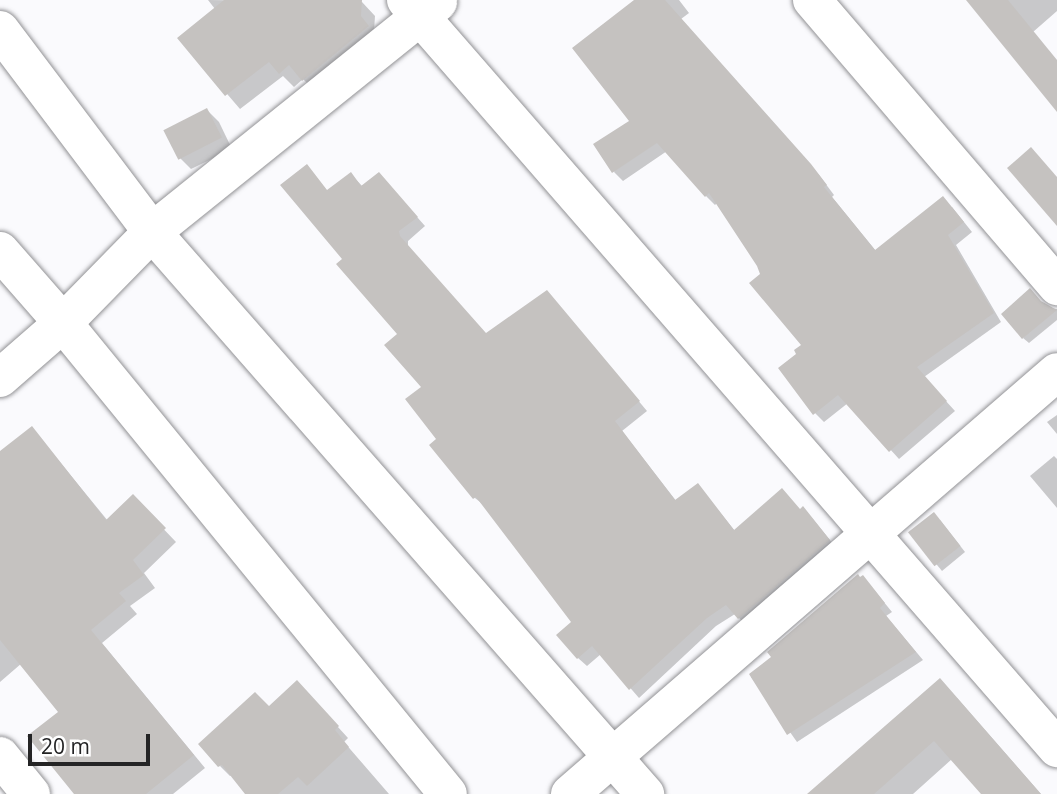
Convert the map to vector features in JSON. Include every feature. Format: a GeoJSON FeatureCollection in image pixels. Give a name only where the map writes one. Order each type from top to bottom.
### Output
{"type":"FeatureCollection","features":[{"type":"Feature","properties":{"kind":"street"},"geometry":{"type":"LineString","coordinates":[[812,0],[1057,286]]}},
{"type":"Feature","properties":{"kind":"street"},"geometry":{"type":"LineString","coordinates":[[0,379],[64,323],[152,232],[422,6],[1057,748]]}},
{"type":"Feature","properties":{"kind":"street"},"geometry":{"type":"LineString","coordinates":[[0,30],[152,232],[645,794]]}},
{"type":"Feature","properties":{"kind":"street"},"geometry":{"type":"LineString","coordinates":[[0,251],[64,323],[448,794]]}},
{"type":"Feature","properties":{"kind":"street"},"geometry":{"type":"LineString","coordinates":[[570,794],[1057,372]]}},
{"type":"Feature","properties":{"kind":"street"},"geometry":{"type":"LineString","coordinates":[[0,756],[32,794]]}},
{"type":"Feature","properties":{"kind":"building"},"geometry":{"type":"Polygon","coordinates":[[[224,0],[362,0],[361,16],[369,26],[302,81],[289,65],[279,74],[269,62],[225,96],[177,38],[224,0]]]}},
{"type":"Feature","properties":{"kind":"building"},"geometry":{"type":"Polygon","coordinates":[[[634,0],[665,0],[811,164],[827,185],[824,187],[875,250],[943,196],[964,222],[948,235],[994,313],[917,367],[947,401],[889,452],[838,395],[813,415],[778,368],[796,354],[794,350],[801,345],[749,283],[760,274],[757,266],[709,193],[705,197],[657,143],[612,173],[593,144],[629,121],[572,48],[634,0]]]}},
{"type":"Feature","properties":{"kind":"building"},"geometry":{"type":"Polygon","coordinates":[[[966,0],[1008,0],[1057,60],[1057,112],[966,0]]]}},
{"type":"Feature","properties":{"kind":"building"},"geometry":{"type":"Polygon","coordinates":[[[207,108],[222,137],[178,160],[163,130],[207,108]]]}},
{"type":"Feature","properties":{"kind":"building"},"geometry":{"type":"Polygon","coordinates":[[[1031,147],[1057,177],[1057,226],[1007,168],[1031,147]]]}},
{"type":"Feature","properties":{"kind":"building"},"geometry":{"type":"Polygon","coordinates":[[[307,164],[327,190],[351,172],[361,186],[379,172],[418,217],[399,231],[400,236],[486,333],[547,290],[640,401],[615,421],[675,500],[698,483],[734,530],[782,488],[800,509],[803,506],[830,540],[738,619],[726,605],[707,618],[629,690],[592,646],[577,659],[556,635],[571,622],[476,497],[473,499],[429,445],[436,439],[405,399],[421,387],[384,345],[397,334],[336,264],[342,259],[280,185],[307,164]]]}},
{"type":"Feature","properties":{"kind":"building"},"geometry":{"type":"Polygon","coordinates":[[[1030,288],[1041,301],[1057,310],[1022,339],[1001,314],[1030,288]]]}},
{"type":"Feature","properties":{"kind":"building"},"geometry":{"type":"Polygon","coordinates":[[[32,426],[106,520],[133,494],[166,528],[133,560],[144,575],[119,593],[126,601],[91,630],[194,755],[146,794],[74,794],[27,736],[58,712],[0,640],[0,451],[32,426]]]}},
{"type":"Feature","properties":{"kind":"building"},"geometry":{"type":"Polygon","coordinates":[[[934,512],[960,546],[934,566],[908,532],[934,512]]]}},
{"type":"Feature","properties":{"kind":"building"},"geometry":{"type":"Polygon","coordinates":[[[858,574],[860,577],[863,575],[885,603],[880,608],[916,652],[787,735],[749,674],[771,657],[767,652],[858,574]]]}},
{"type":"Feature","properties":{"kind":"building"},"geometry":{"type":"Polygon","coordinates":[[[940,678],[1041,794],[981,794],[934,741],[874,794],[807,794],[940,678]]]}},
{"type":"Feature","properties":{"kind":"building"},"geometry":{"type":"Polygon","coordinates":[[[297,680],[339,726],[335,730],[349,747],[307,786],[298,777],[278,794],[245,794],[222,765],[218,767],[198,744],[255,692],[269,706],[297,680]]]}}]}
